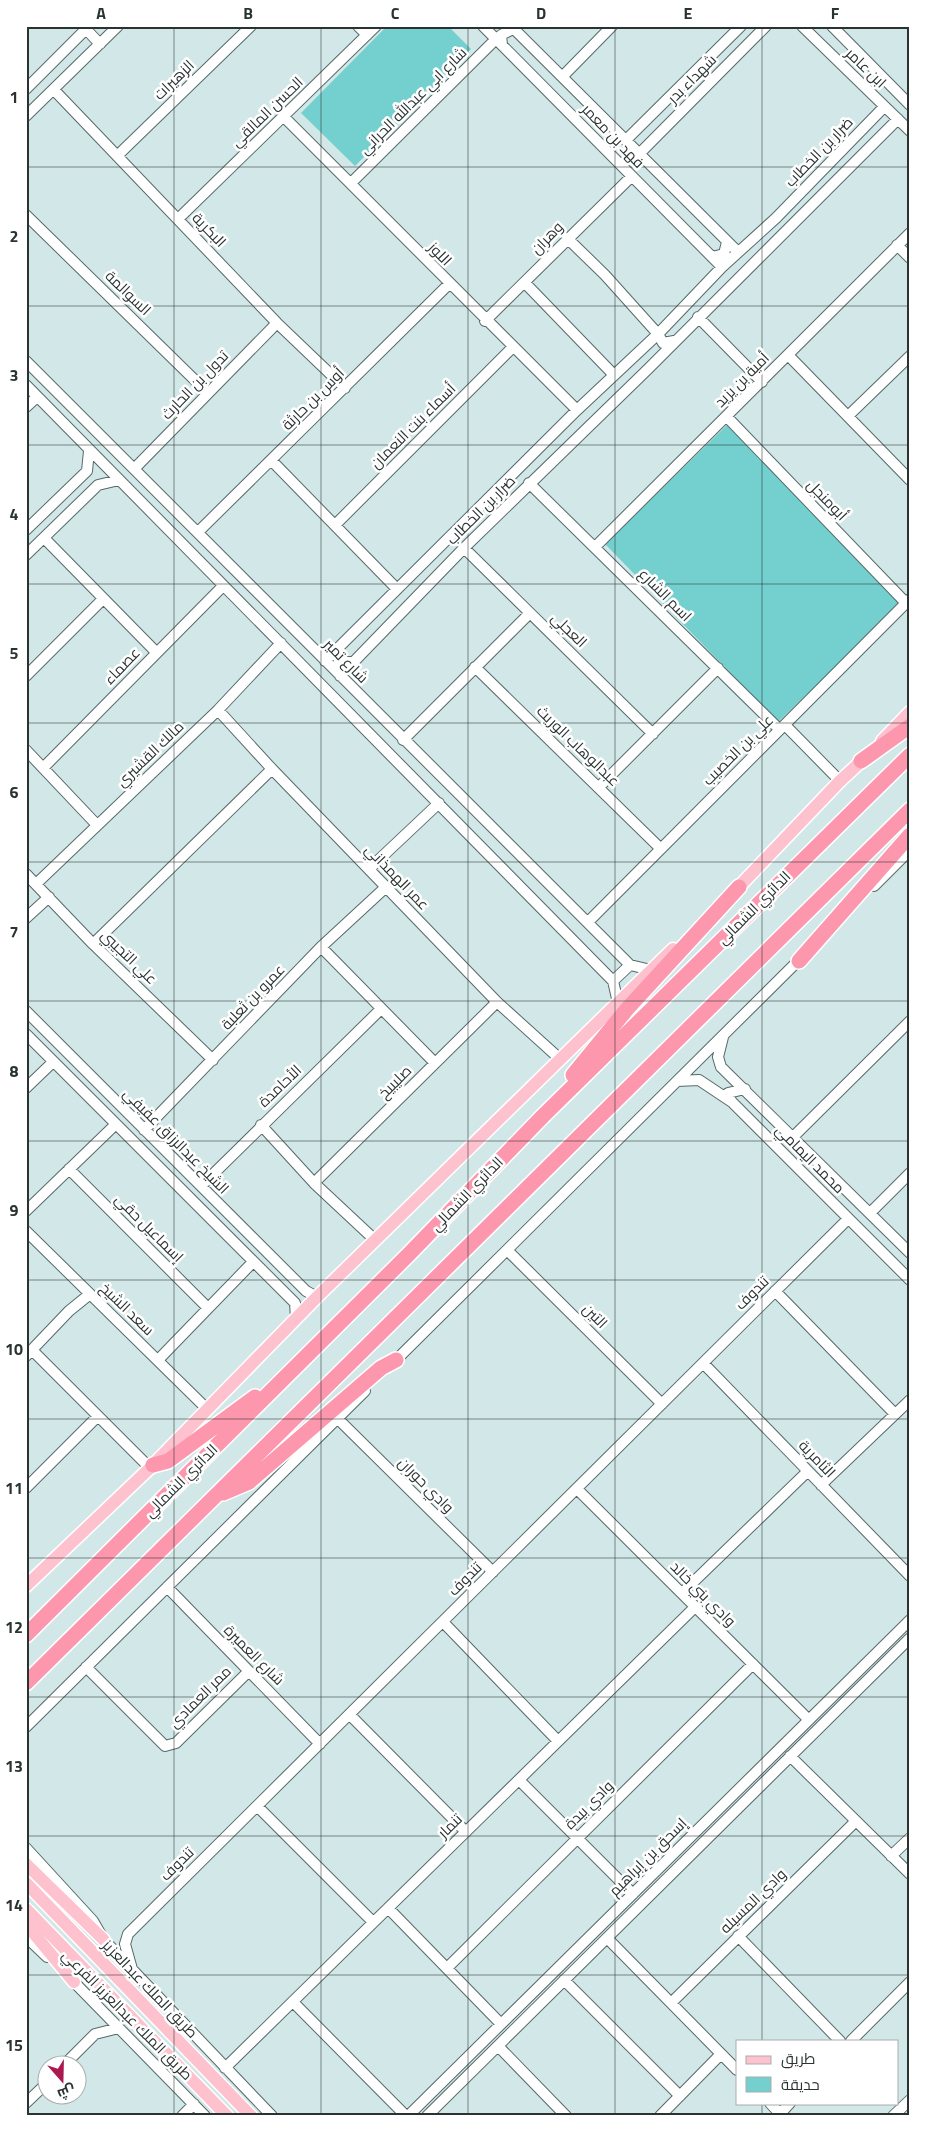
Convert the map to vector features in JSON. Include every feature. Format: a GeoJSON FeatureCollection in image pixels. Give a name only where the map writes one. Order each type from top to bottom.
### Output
{"type":"FeatureCollection","features":[{"type":"Feature","properties":{"kind":"highway"},"geometry":{"type":"LineString","coordinates":[[861,761],[910,726]]}},
{"type":"Feature","properties":{"kind":"highway","name":"الدائري الشمالي"},"geometry":{"type":"LineString","coordinates":[[26,1635],[409,1254],[544,1116],[910,755]]}},
{"type":"Feature","properties":{"kind":"highway"},"geometry":{"type":"LineString","coordinates":[[26,1683],[910,810]]}},
{"type":"Feature","properties":{"kind":"highway"},"geometry":{"type":"LineString","coordinates":[[799,961],[910,835]]}},
{"type":"Feature","properties":{"kind":"highway"},"geometry":{"type":"LineString","coordinates":[[544,1116],[568,1080],[627,1009],[739,887]]}},
{"type":"Feature","properties":{"kind":"highway"},"geometry":{"type":"LineString","coordinates":[[215,1497],[248,1482],[381,1368],[396,1360]]}},
{"type":"Feature","properties":{"kind":"highway"},"geometry":{"type":"LineString","coordinates":[[151,1467],[168,1461],[267,1388],[283,1379]]}},
{"type":"Feature","properties":{"kind":"main road","name":"الدائري الشمالي"},"geometry":{"type":"LineString","coordinates":[[26,1586],[151,1467],[296,1318],[312,1294],[375,1240],[651,970],[739,887],[840,781],[910,712]]}},
{"type":"Feature","properties":{"kind":"main road"},"geometry":{"type":"LineString","coordinates":[[26,1864],[104,1940]]}},
{"type":"Feature","properties":{"kind":"main road","name":"طريق الملك عبدالعزيز"},"geometry":{"type":"LineString","coordinates":[[26,1883],[251,2116]]}},
{"type":"Feature","properties":{"kind":"main road"},"geometry":{"type":"LineString","coordinates":[[26,1909],[227,2116]]}},
{"type":"Feature","properties":{"kind":"main road"},"geometry":{"type":"LineString","coordinates":[[26,1924],[74,1982]]}},
{"type":"Feature","properties":{"kind":"street","name":"الزهيرات"},"geometry":{"type":"LineString","coordinates":[[118,156],[251,26]]}},
{"type":"Feature","properties":{"kind":"street"},"geometry":{"type":"LineString","coordinates":[[358,26],[367,35]]}},
{"type":"Feature","properties":{"kind":"street","name":"الحسن المالقي"},"geometry":{"type":"LineString","coordinates":[[178,219],[376,26]]}},
{"type":"Feature","properties":{"kind":"street"},"geometry":{"type":"LineString","coordinates":[[492,35],[499,30],[500,26]]}},
{"type":"Feature","properties":{"kind":"street"},"geometry":{"type":"LineString","coordinates":[[563,76],[612,26]]}},
{"type":"Feature","properties":{"kind":"street","name":"شهداء بدر"},"geometry":{"type":"LineString","coordinates":[[626,140],[741,26]]}},
{"type":"Feature","properties":{"kind":"street","name":"شهداء بدر"},"geometry":{"type":"LineString","coordinates":[[639,154],[766,26]]}},
{"type":"Feature","properties":{"kind":"street","name":"ابن عامر"},"geometry":{"type":"LineString","coordinates":[[802,26],[910,131]]}},
{"type":"Feature","properties":{"kind":"street","name":"ابن عامر"},"geometry":{"type":"LineString","coordinates":[[832,26],[910,105]]}},
{"type":"Feature","properties":{"kind":"street"},"geometry":{"type":"LineString","coordinates":[[26,89],[86,27],[100,44]]}},
{"type":"Feature","properties":{"kind":"street"},"geometry":{"type":"LineString","coordinates":[[26,116],[115,27]]}},
{"type":"Feature","properties":{"kind":"street"},"geometry":{"type":"LineString","coordinates":[[492,35],[502,35],[512,28]]}},
{"type":"Feature","properties":{"kind":"street","name":"فهد بن معمر"},"geometry":{"type":"LineString","coordinates":[[512,28],[563,76],[738,252]]}},
{"type":"Feature","properties":{"kind":"street","name":"فهد بن معمر"},"geometry":{"type":"LineString","coordinates":[[492,35],[722,267]]}},
{"type":"Feature","properties":{"kind":"street","name":"شارع ابي عبدالله الحراني"},"geometry":{"type":"LineString","coordinates":[[350,183],[492,35]]}},
{"type":"Feature","properties":{"kind":"street","name":"البكرية"},"geometry":{"type":"LineString","coordinates":[[54,90],[277,322],[345,388]]}},
{"type":"Feature","properties":{"kind":"street","name":"ضرار بن الخطاب"},"geometry":{"type":"LineString","coordinates":[[748,245],[884,106]]}},
{"type":"Feature","properties":{"kind":"street","name":"اللوز"},"geometry":{"type":"LineString","coordinates":[[284,117],[485,321],[577,410]]}},
{"type":"Feature","properties":{"kind":"street","name":"ضرار بن الخطاب"},"geometry":{"type":"LineString","coordinates":[[340,676],[529,483],[648,369],[760,254],[898,119]]}},
{"type":"Feature","properties":{"kind":"street"},"geometry":{"type":"LineString","coordinates":[[635,131],[637,143],[648,144]]}},
{"type":"Feature","properties":{"kind":"street","name":"وهران"},"geometry":{"type":"LineString","coordinates":[[485,321],[525,284],[567,238],[632,177]]}},
{"type":"Feature","properties":{"kind":"street","name":"السوالمة"},"geometry":{"type":"LineString","coordinates":[[26,215],[208,392]]}},
{"type":"Feature","properties":{"kind":"street"},"geometry":{"type":"LineString","coordinates":[[776,218],[773,229],[780,231],[790,225]]}},
{"type":"Feature","properties":{"kind":"street","name":"أمية بن يزيد"},"geometry":{"type":"LineString","coordinates":[[596,547],[910,233]]}},
{"type":"Feature","properties":{"kind":"street","name":"ضرار بن الخطاب"},"geometry":{"type":"LineString","coordinates":[[325,661],[613,374],[658,334],[722,267],[758,236],[765,236],[768,243],[760,254]]}},
{"type":"Feature","properties":{"kind":"street"},"geometry":{"type":"LineString","coordinates":[[567,238],[605,275],[664,343],[674,341]]}},
{"type":"Feature","properties":{"kind":"street"},"geometry":{"type":"LineString","coordinates":[[712,257],[724,254],[727,242]]}},
{"type":"Feature","properties":{"kind":"street"},"geometry":{"type":"LineString","coordinates":[[897,245],[910,258]]}},
{"type":"Feature","properties":{"kind":"street","name":"أوس بن حارثة"},"geometry":{"type":"LineString","coordinates":[[198,532],[272,461],[449,284]]}},
{"type":"Feature","properties":{"kind":"street"},"geometry":{"type":"LineString","coordinates":[[525,284],[613,374]]}},
{"type":"Feature","properties":{"kind":"street"},"geometry":{"type":"LineString","coordinates":[[698,318],[762,382]]}},
{"type":"Feature","properties":{"kind":"street","name":"تدول بن الحارث"},"geometry":{"type":"LineString","coordinates":[[135,468],[277,322]]}},
{"type":"Feature","properties":{"kind":"street","name":"ضرار بن الخطاب"},"geometry":{"type":"LineString","coordinates":[[632,356],[650,346],[655,350],[648,369]]}},
{"type":"Feature","properties":{"kind":"street","name":"أسماء بنت النعمان"},"geometry":{"type":"LineString","coordinates":[[335,526],[513,347]]}},
{"type":"Feature","properties":{"kind":"street"},"geometry":{"type":"LineString","coordinates":[[788,355],[910,480]]}},
{"type":"Feature","properties":{"kind":"street","name":"شارع تمير"},"geometry":{"type":"LineString","coordinates":[[26,361],[630,965]]}},
{"type":"Feature","properties":{"kind":"street"},"geometry":{"type":"LineString","coordinates":[[848,416],[908,362]]}},
{"type":"Feature","properties":{"kind":"street"},"geometry":{"type":"LineString","coordinates":[[26,386],[613,981],[618,1003]]}},
{"type":"Feature","properties":{"kind":"street"},"geometry":{"type":"LineString","coordinates":[[26,407],[37,396]]}},
{"type":"Feature","properties":{"kind":"street","name":"أبومنجل"},"geometry":{"type":"LineString","coordinates":[[727,417],[908,601]]}},
{"type":"Feature","properties":{"kind":"street"},"geometry":{"type":"LineString","coordinates":[[26,530],[86,471],[89,451]]}},
{"type":"Feature","properties":{"kind":"street"},"geometry":{"type":"LineString","coordinates":[[272,461],[397,589]]}},
{"type":"Feature","properties":{"kind":"street"},"geometry":{"type":"LineString","coordinates":[[86,471],[98,485]]}},
{"type":"Feature","properties":{"kind":"street"},"geometry":{"type":"LineString","coordinates":[[26,555],[98,485],[119,480]]}},
{"type":"Feature","properties":{"kind":"street","name":"اسم الشارع"},"geometry":{"type":"LineString","coordinates":[[529,483],[718,668],[840,781]]}},
{"type":"Feature","properties":{"kind":"street"},"geometry":{"type":"LineString","coordinates":[[44,538],[156,652]]}},
{"type":"Feature","properties":{"kind":"street","name":"العجلي"},"geometry":{"type":"LineString","coordinates":[[464,548],[653,734]]}},
{"type":"Feature","properties":{"kind":"street","name":"عصماء"},"geometry":{"type":"LineString","coordinates":[[44,767],[223,586]]}},
{"type":"Feature","properties":{"kind":"street"},"geometry":{"type":"LineString","coordinates":[[26,676],[103,599]]}},
{"type":"Feature","properties":{"kind":"street","name":"علي بن الخصيب"},"geometry":{"type":"LineString","coordinates":[[588,922],[908,601]]}},
{"type":"Feature","properties":{"kind":"street"},"geometry":{"type":"LineString","coordinates":[[403,740],[530,613]]}},
{"type":"Feature","properties":{"kind":"street","name":"مالك القشيري"},"geometry":{"type":"LineString","coordinates":[[36,884],[218,710],[281,643]]}},
{"type":"Feature","properties":{"kind":"street"},"geometry":{"type":"LineString","coordinates":[[338,649],[339,662],[352,662]]}},
{"type":"Feature","properties":{"kind":"street","name":"عبدالوهاب الوريث"},"geometry":{"type":"LineString","coordinates":[[475,667],[660,848]]}},
{"type":"Feature","properties":{"kind":"street"},"geometry":{"type":"LineString","coordinates":[[599,787],[718,668]]}},
{"type":"Feature","properties":{"kind":"street"},"geometry":{"type":"LineString","coordinates":[[345,709],[359,696]]}},
{"type":"Feature","properties":{"kind":"street"},"geometry":{"type":"LineString","coordinates":[[356,720],[370,707]]}},
{"type":"Feature","properties":{"kind":"street","name":"عمر الهمذاني"},"geometry":{"type":"LineString","coordinates":[[218,710],[272,769],[497,1002],[560,1059]]}},
{"type":"Feature","properties":{"kind":"street"},"geometry":{"type":"LineString","coordinates":[[26,750],[97,825]]}},
{"type":"Feature","properties":{"kind":"street"},"geometry":{"type":"LineString","coordinates":[[93,944],[272,769]]}},
{"type":"Feature","properties":{"kind":"street"},"geometry":{"type":"LineString","coordinates":[[368,869],[439,803]]}},
{"type":"Feature","properties":{"kind":"street"},"geometry":{"type":"LineString","coordinates":[[26,1726],[910,850]]}},
{"type":"Feature","properties":{"kind":"street","name":"علي التجيبي"},"geometry":{"type":"LineString","coordinates":[[26,874],[93,944],[213,1060]]}},
{"type":"Feature","properties":{"kind":"street","name":"عمرو بن ثعلبة"},"geometry":{"type":"LineString","coordinates":[[144,1130],[321,947],[386,887]]}},
{"type":"Feature","properties":{"kind":"street"},"geometry":{"type":"LineString","coordinates":[[26,918],[49,897]]}},
{"type":"Feature","properties":{"kind":"street"},"geometry":{"type":"LineString","coordinates":[[321,947],[435,1063]]}},
{"type":"Feature","properties":{"kind":"street"},"geometry":{"type":"LineString","coordinates":[[613,981],[630,965],[651,970]]}},
{"type":"Feature","properties":{"kind":"street","name":"صليبيخ"},"geometry":{"type":"LineString","coordinates":[[314,1183],[497,1002]]}},
{"type":"Feature","properties":{"kind":"street","name":"الأحامدة"},"geometry":{"type":"LineString","coordinates":[[201,1186],[381,1009]]}},
{"type":"Feature","properties":{"kind":"street","name":"الشيخ عبدالرزاق عفيفي"},"geometry":{"type":"LineString","coordinates":[[26,1011],[144,1130],[312,1294]]}},
{"type":"Feature","properties":{"kind":"street"},"geometry":{"type":"LineString","coordinates":[[793,1137],[910,1020]]}},
{"type":"Feature","properties":{"kind":"street","name":"الشيخ عبدالرزاق عفيفي"},"geometry":{"type":"LineString","coordinates":[[26,1034],[295,1303]]}},
{"type":"Feature","properties":{"kind":"street","name":"محمد اليمامي"},"geometry":{"type":"LineString","coordinates":[[724,1034],[718,1057],[721,1067],[910,1253]]}},
{"type":"Feature","properties":{"kind":"street"},"geometry":{"type":"LineString","coordinates":[[26,1088],[53,1062]]}},
{"type":"Feature","properties":{"kind":"street","name":"محمد اليمامي"},"geometry":{"type":"LineString","coordinates":[[677,1082],[699,1080],[732,1102],[910,1280]]}},
{"type":"Feature","properties":{"kind":"street"},"geometry":{"type":"LineString","coordinates":[[732,1102],[727,1095],[728,1093],[745,1089]]}},
{"type":"Feature","properties":{"kind":"street"},"geometry":{"type":"LineString","coordinates":[[26,1211],[116,1124]]}},
{"type":"Feature","properties":{"kind":"street"},"geometry":{"type":"LineString","coordinates":[[261,1125],[314,1183],[375,1240]]}},
{"type":"Feature","properties":{"kind":"street","name":"إسماعيل حقي"},"geometry":{"type":"LineString","coordinates":[[69,1169],[208,1307]]}},
{"type":"Feature","properties":{"kind":"street"},"geometry":{"type":"LineString","coordinates":[[870,1213],[910,1173]]}},
{"type":"Feature","properties":{"kind":"street","name":"تندوف"},"geometry":{"type":"LineString","coordinates":[[132,1969],[125,1944],[128,1934],[848,1218]]}},
{"type":"Feature","properties":{"kind":"street","name":"سعد الشيخ"},"geometry":{"type":"LineString","coordinates":[[26,1231],[207,1409]]}},
{"type":"Feature","properties":{"kind":"street","name":"التين"},"geometry":{"type":"LineString","coordinates":[[507,1250],[662,1404]]}},
{"type":"Feature","properties":{"kind":"street"},"geometry":{"type":"LineString","coordinates":[[158,1360],[254,1262]]}},
{"type":"Feature","properties":{"kind":"street"},"geometry":{"type":"LineString","coordinates":[[775,1291],[895,1414]]}},
{"type":"Feature","properties":{"kind":"street"},"geometry":{"type":"LineString","coordinates":[[90,1294],[69,1311],[29,1353],[151,1467]]}},
{"type":"Feature","properties":{"kind":"street"},"geometry":{"type":"LineString","coordinates":[[296,1318],[295,1303],[312,1294]]}},
{"type":"Feature","properties":{"kind":"street","name":"الثامرية"},"geometry":{"type":"LineString","coordinates":[[703,1363],[910,1576]]}},
{"type":"Feature","properties":{"kind":"street"},"geometry":{"type":"LineString","coordinates":[[821,1485],[910,1400]]}},
{"type":"Feature","properties":{"kind":"street"},"geometry":{"type":"LineString","coordinates":[[26,1488],[97,1417]]}},
{"type":"Feature","properties":{"kind":"street","name":"وادي حوران"},"geometry":{"type":"LineString","coordinates":[[337,1418],[493,1572]]}},
{"type":"Feature","properties":{"kind":"street"},"geometry":{"type":"LineString","coordinates":[[682,1593],[808,1471]]}},
{"type":"Feature","properties":{"kind":"street","name":"وادي بني خالد"},"geometry":{"type":"LineString","coordinates":[[577,1489],[809,1720]]}},
{"type":"Feature","properties":{"kind":"street","name":"شارع العميرة"},"geometry":{"type":"LineString","coordinates":[[167,1587],[320,1744]]}},
{"type":"Feature","properties":{"kind":"street","name":"تنمار"},"geometry":{"type":"LineString","coordinates":[[226,2068],[695,1606]]}},
{"type":"Feature","properties":{"kind":"street","name":"إسحق بن إبراهيم"},"geometry":{"type":"LineString","coordinates":[[407,2116],[910,1620]]}},
{"type":"Feature","properties":{"kind":"street"},"geometry":{"type":"LineString","coordinates":[[443,1622],[558,1741]]}},
{"type":"Feature","properties":{"kind":"street","name":"إسحق بن إبراهيم"},"geometry":{"type":"LineString","coordinates":[[428,2116],[910,1638]]}},
{"type":"Feature","properties":{"kind":"street","name":"وادي بيدة"},"geometry":{"type":"LineString","coordinates":[[447,1968],[753,1664]]}},
{"type":"Feature","properties":{"kind":"street","name":"ممر العمادي"},"geometry":{"type":"LineString","coordinates":[[86,1667],[166,1746],[176,1743],[249,1671]]}},
{"type":"Feature","properties":{"kind":"street"},"geometry":{"type":"LineString","coordinates":[[350,1715],[466,1832]]}},
{"type":"Feature","properties":{"kind":"street"},"geometry":{"type":"LineString","coordinates":[[790,1756],[910,1874]]}},
{"type":"Feature","properties":{"kind":"street"},"geometry":{"type":"LineString","coordinates":[[518,1780],[633,1894]]}},
{"type":"Feature","properties":{"kind":"street"},"geometry":{"type":"LineString","coordinates":[[740,1788],[750,1797]]}},
{"type":"Feature","properties":{"kind":"street"},"geometry":{"type":"LineString","coordinates":[[258,1806],[374,1922]]}},
{"type":"Feature","properties":{"kind":"street","name":"وادي المسيله"},"geometry":{"type":"LineString","coordinates":[[671,2003],[856,1821]]}},
{"type":"Feature","properties":{"kind":"street"},"geometry":{"type":"LineString","coordinates":[[891,1856],[910,1838]]}},
{"type":"Feature","properties":{"kind":"street"},"geometry":{"type":"LineString","coordinates":[[26,1848],[94,1921],[104,1940],[272,2116]]}},
{"type":"Feature","properties":{"kind":"street"},"geometry":{"type":"LineString","coordinates":[[388,1908],[501,2024]]}},
{"type":"Feature","properties":{"kind":"street"},"geometry":{"type":"LineString","coordinates":[[738,1936],[839,2040]]}},
{"type":"Feature","properties":{"kind":"street","name":"طريق الملك عبدالعزيز الفرعي"},"geometry":{"type":"LineString","coordinates":[[26,1937],[74,1982],[205,2116]]}},
{"type":"Feature","properties":{"kind":"street"},"geometry":{"type":"LineString","coordinates":[[607,1938],[736,2069]]}},
{"type":"Feature","properties":{"kind":"street"},"geometry":{"type":"LineString","coordinates":[[564,1980],[680,2096]]}},
{"type":"Feature","properties":{"kind":"street"},"geometry":{"type":"LineString","coordinates":[[852,2040],[910,1982]]}},
{"type":"Feature","properties":{"kind":"street"},"geometry":{"type":"LineString","coordinates":[[293,2002],[407,2116]]}},
{"type":"Feature","properties":{"kind":"street"},"geometry":{"type":"LineString","coordinates":[[75,2054],[95,2034],[119,2028]]}},
{"type":"Feature","properties":{"kind":"street"},"geometry":{"type":"LineString","coordinates":[[498,2046],[566,2116]]}},
{"type":"Feature","properties":{"kind":"street"},"geometry":{"type":"LineString","coordinates":[[660,2116],[722,2054]]}},
{"type":"Feature","properties":{"kind":"street"},"geometry":{"type":"LineString","coordinates":[[26,2103],[38,2092]]}},
{"type":"Feature","properties":{"kind":"street"},"geometry":{"type":"LineString","coordinates":[[896,2115],[910,2100]]}},
{"type":"Feature","properties":{"kind":"street"},"geometry":{"type":"LineString","coordinates":[[182,2116],[194,2104]]}},
{"type":"Feature","properties":{"kind":"street"},"geometry":{"type":"LineString","coordinates":[[771,2104],[781,2115],[789,2104]]}},
{"type":"Feature","properties":{"kind":"green space"},"geometry":{"type":"Polygon","coordinates":[[[387,26],[448,26],[471,49],[355,166],[301,113],[387,26]]]}},
{"type":"Feature","properties":{"kind":"green space"},"geometry":{"type":"Polygon","coordinates":[[[727,425],[901,603],[778,722],[605,544],[727,425]]]}}]}
